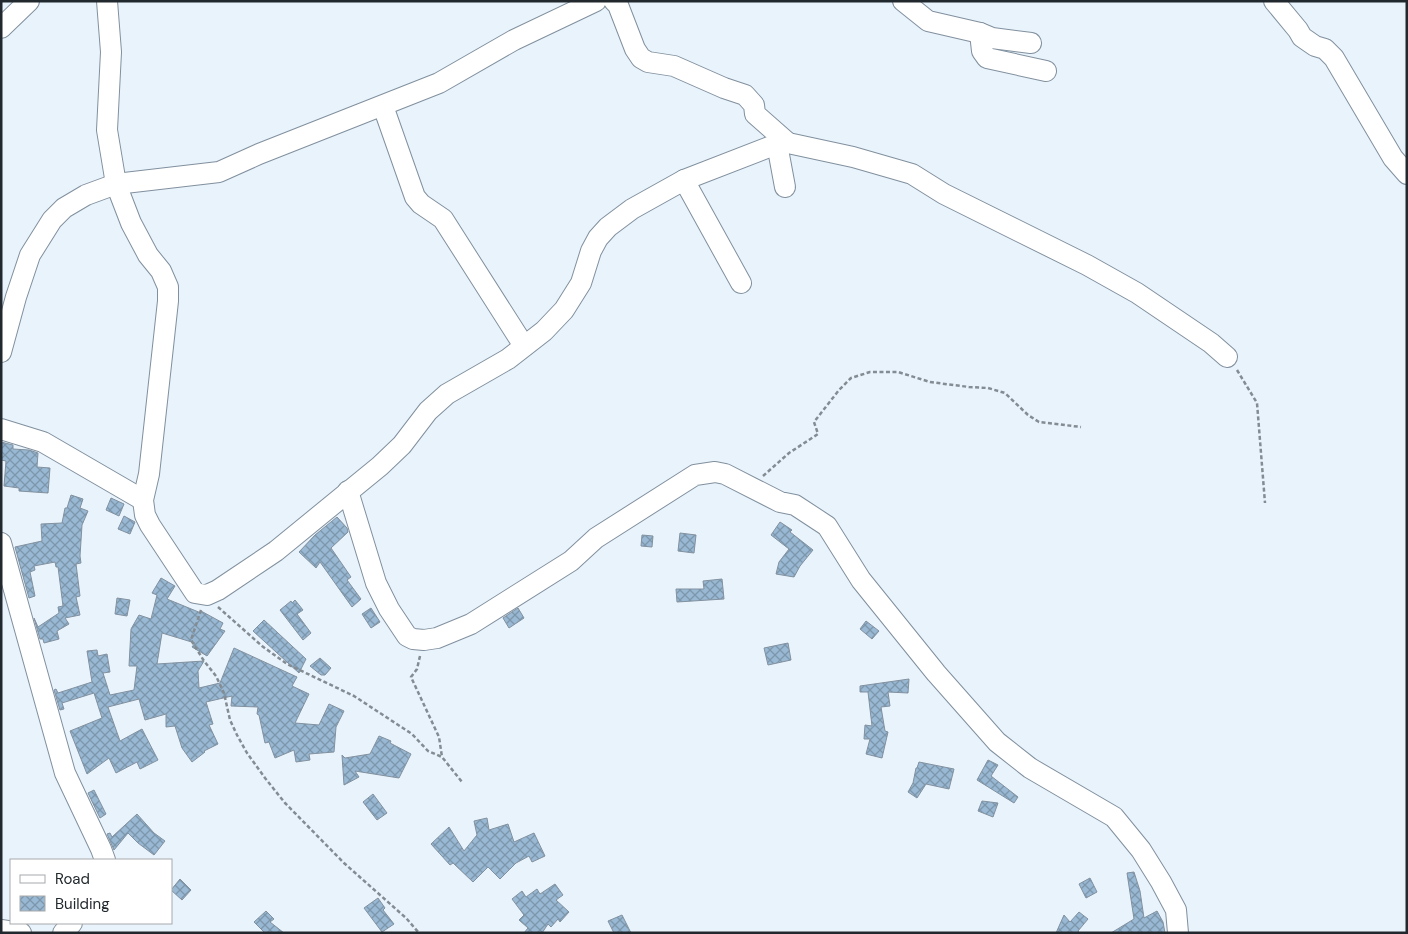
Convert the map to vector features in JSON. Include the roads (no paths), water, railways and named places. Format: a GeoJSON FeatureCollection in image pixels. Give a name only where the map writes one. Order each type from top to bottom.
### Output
{"type":"FeatureCollection","features":[{"type":"Feature","properties":{"kind":"street"},"geometry":{"type":"LineString","coordinates":[[1,28],[29,1]]}},
{"type":"Feature","properties":{"kind":"street"},"geometry":{"type":"LineString","coordinates":[[107,1],[111,52],[107,130],[116,184],[131,223],[148,255],[161,271],[168,287],[157,410],[144,500],[145,514],[150,525],[195,593],[207,595],[218,590],[276,550],[380,466],[402,445],[428,411],[447,394],[508,359],[544,331],[564,310],[581,283],[591,251],[598,238],[608,227],[632,209],[684,180],[783,144],[853,157],[912,174],[944,194],[1087,265],[1137,293],[1211,343],[1227,357]]}},
{"type":"Feature","properties":{"kind":"street"},"geometry":{"type":"LineString","coordinates":[[1,352],[30,255],[52,220],[64,208],[86,195],[116,184],[219,172],[259,154],[439,83],[514,40],[596,1]]}},
{"type":"Feature","properties":{"kind":"street"},"geometry":{"type":"LineString","coordinates":[[614,1],[618,6],[635,49],[641,58],[648,62],[674,66],[745,95],[754,105],[755,114],[783,144],[785,187]]}},
{"type":"Feature","properties":{"kind":"street"},"geometry":{"type":"LineString","coordinates":[[903,1],[928,21],[980,33],[992,38],[1031,43]]}},
{"type":"Feature","properties":{"kind":"street"},"geometry":{"type":"LineString","coordinates":[[1274,1],[1302,37],[1315,46],[1325,49],[1334,58],[1393,158],[1407,174]]}},
{"type":"Feature","properties":{"kind":"street"},"geometry":{"type":"LineString","coordinates":[[980,33],[982,51],[987,58],[1046,71]]}},
{"type":"Feature","properties":{"kind":"street"},"geometry":{"type":"LineString","coordinates":[[383,106],[415,197],[421,204],[443,219],[524,346]]}},
{"type":"Feature","properties":{"kind":"street"},"geometry":{"type":"LineString","coordinates":[[684,180],[741,283]]}},
{"type":"Feature","properties":{"kind":"street"},"geometry":{"type":"LineString","coordinates":[[1,429],[43,442],[144,500]]}},
{"type":"Feature","properties":{"kind":"street"},"geometry":{"type":"LineString","coordinates":[[348,491],[376,583],[389,609],[408,636],[413,639],[424,640],[437,638],[471,624],[571,561],[596,538],[695,476],[715,472],[725,474],[780,502],[795,505],[827,526],[861,580],[936,673],[998,742],[1030,768],[1114,817],[1141,850],[1161,882],[1176,910],[1178,933]]}},
{"type":"Feature","properties":{"kind":"street"},"geometry":{"type":"LineString","coordinates":[[1,543],[65,773],[105,859]]}},
{"type":"Feature","properties":{"kind":"street"},"geometry":{"type":"LineString","coordinates":[[1,930],[21,933]]}}]}
